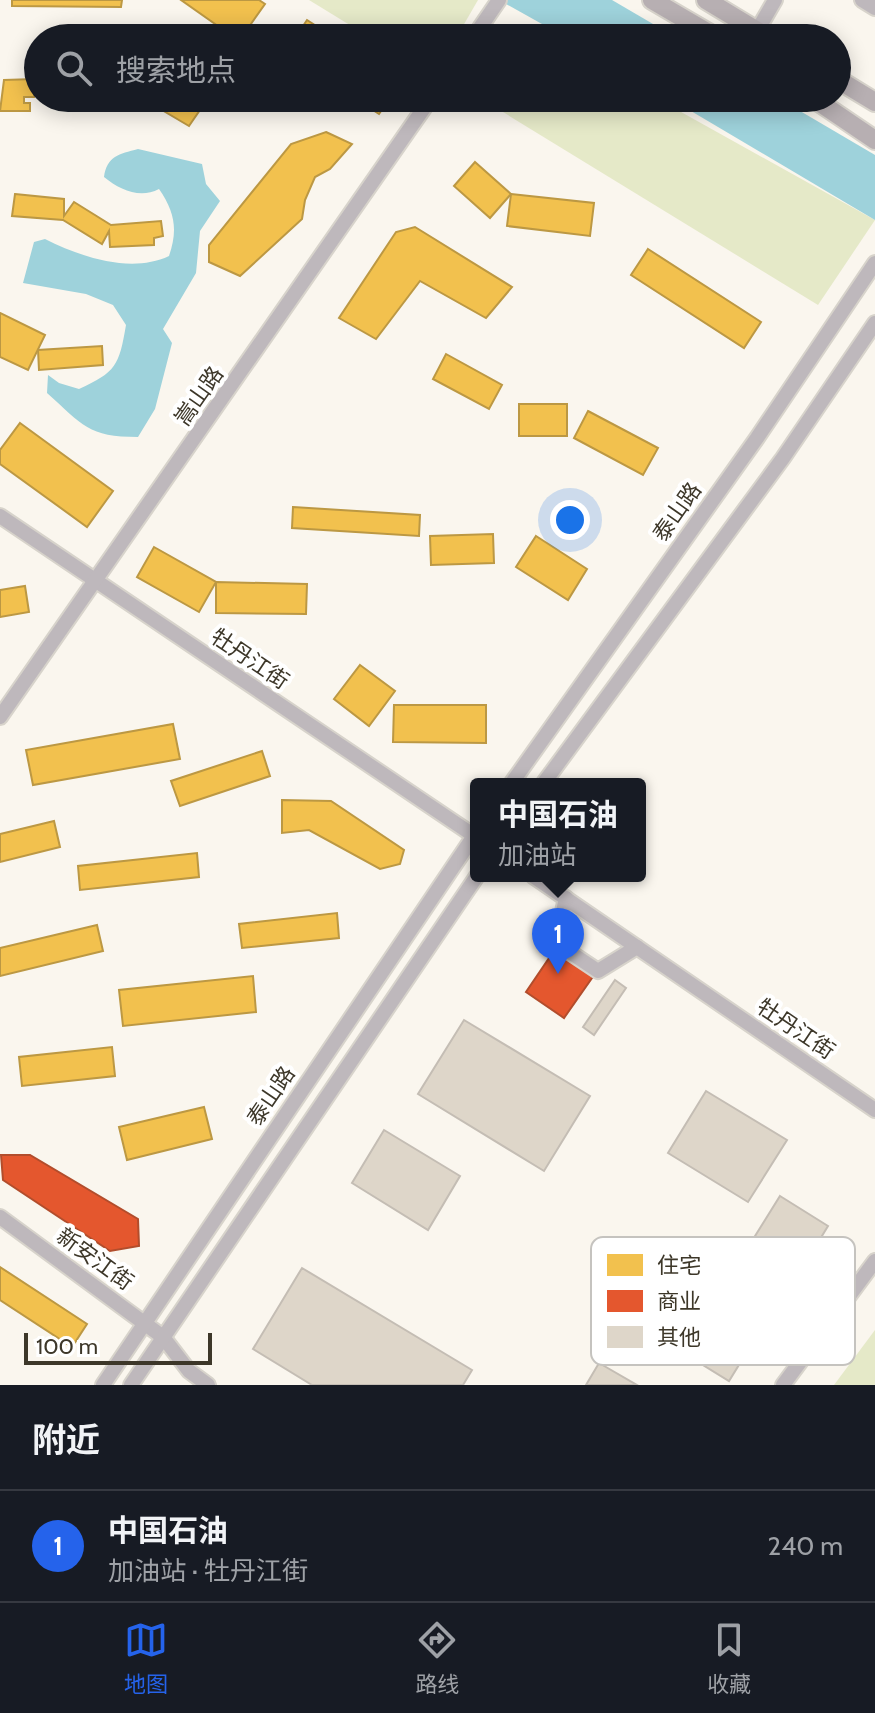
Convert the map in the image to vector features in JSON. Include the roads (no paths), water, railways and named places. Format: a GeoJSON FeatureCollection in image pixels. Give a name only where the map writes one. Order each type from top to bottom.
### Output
{"type":"FeatureCollection","features":[{"type":"Feature","properties":{"kind":"main road"},"geometry":{"type":"LineString","coordinates":[[652,0],[693,24]]}},
{"type":"Feature","properties":{"kind":"main road"},"geometry":{"type":"LineString","coordinates":[[706,0],[746,24]]}},
{"type":"Feature","properties":{"kind":"main road"},"geometry":{"type":"LineString","coordinates":[[851,87],[875,102]]}},
{"type":"Feature","properties":{"kind":"main road"},"geometry":{"type":"LineString","coordinates":[[834,112],[875,140]]}},
{"type":"Feature","properties":{"kind":"street"},"geometry":{"type":"LineString","coordinates":[[483,24],[499,0]]}},
{"type":"Feature","properties":{"kind":"street"},"geometry":{"type":"LineString","coordinates":[[767,24],[775,0]]}},
{"type":"Feature","properties":{"kind":"street"},"geometry":{"type":"LineString","coordinates":[[862,0],[875,8]]}},
{"type":"Feature","properties":{"kind":"street","name":"嵩山路"},"geometry":{"type":"LineString","coordinates":[[0,717],[97,582],[421,112]]}},
{"type":"Feature","properties":{"kind":"street","name":"泰山路"},"geometry":{"type":"LineString","coordinates":[[515,778],[757,438],[875,263]]}},
{"type":"Feature","properties":{"kind":"street"},"geometry":{"type":"LineString","coordinates":[[547,778],[783,458],[875,323]]}},
{"type":"Feature","properties":{"kind":"street","name":"牡丹江街"},"geometry":{"type":"LineString","coordinates":[[0,516],[470,832]]}},
{"type":"Feature","properties":{"kind":"street","name":"泰山路"},"geometry":{"type":"LineString","coordinates":[[103,1385],[470,842]]}},
{"type":"Feature","properties":{"kind":"street"},"geometry":{"type":"LineString","coordinates":[[131,1385],[473,882]]}},
{"type":"Feature","properties":{"kind":"street","name":"牡丹江街"},"geometry":{"type":"LineString","coordinates":[[542,882],[875,1110]]}},
{"type":"Feature","properties":{"kind":"street"},"geometry":{"type":"LineString","coordinates":[[566,898],[556,943],[598,971],[637,947]]}},
{"type":"Feature","properties":{"kind":"street","name":"新安江街"},"geometry":{"type":"LineString","coordinates":[[0,1217],[163,1337],[189,1371],[208,1385]]}},
{"type":"Feature","properties":{"kind":"street"},"geometry":{"type":"LineString","coordinates":[[855,1288],[875,1261]]}},
{"type":"Feature","properties":{"kind":"street"},"geometry":{"type":"LineString","coordinates":[[783,1385],[798,1365]]}},
{"type":"Feature","properties":{"kind":"water"},"geometry":{"type":"Polygon","coordinates":[[[499,0],[612,0],[653,24],[542,24],[499,0]]]}},
{"type":"Feature","properties":{"kind":"water"},"geometry":{"type":"Polygon","coordinates":[[[693,112],[802,112],[875,155],[875,220],[693,112]]]}},
{"type":"Feature","properties":{"kind":"water"},"geometry":{"type":"Polygon","coordinates":[[[138,149],[202,164],[206,184],[220,201],[200,231],[196,273],[163,329],[172,343],[155,409],[138,437],[97,432],[47,393],[48,375],[59,383],[79,389],[101,378],[114,366],[126,325],[113,305],[86,294],[23,283],[34,242],[45,239],[106,261],[139,263],[169,256],[173,221],[159,189],[145,193],[130,192],[104,177],[111,160],[138,149]]]}},
{"type":"Feature","properties":{"kind":"place","name":"中国石油"},"geometry":{"type":"Point","coordinates":[558,974]}}]}
